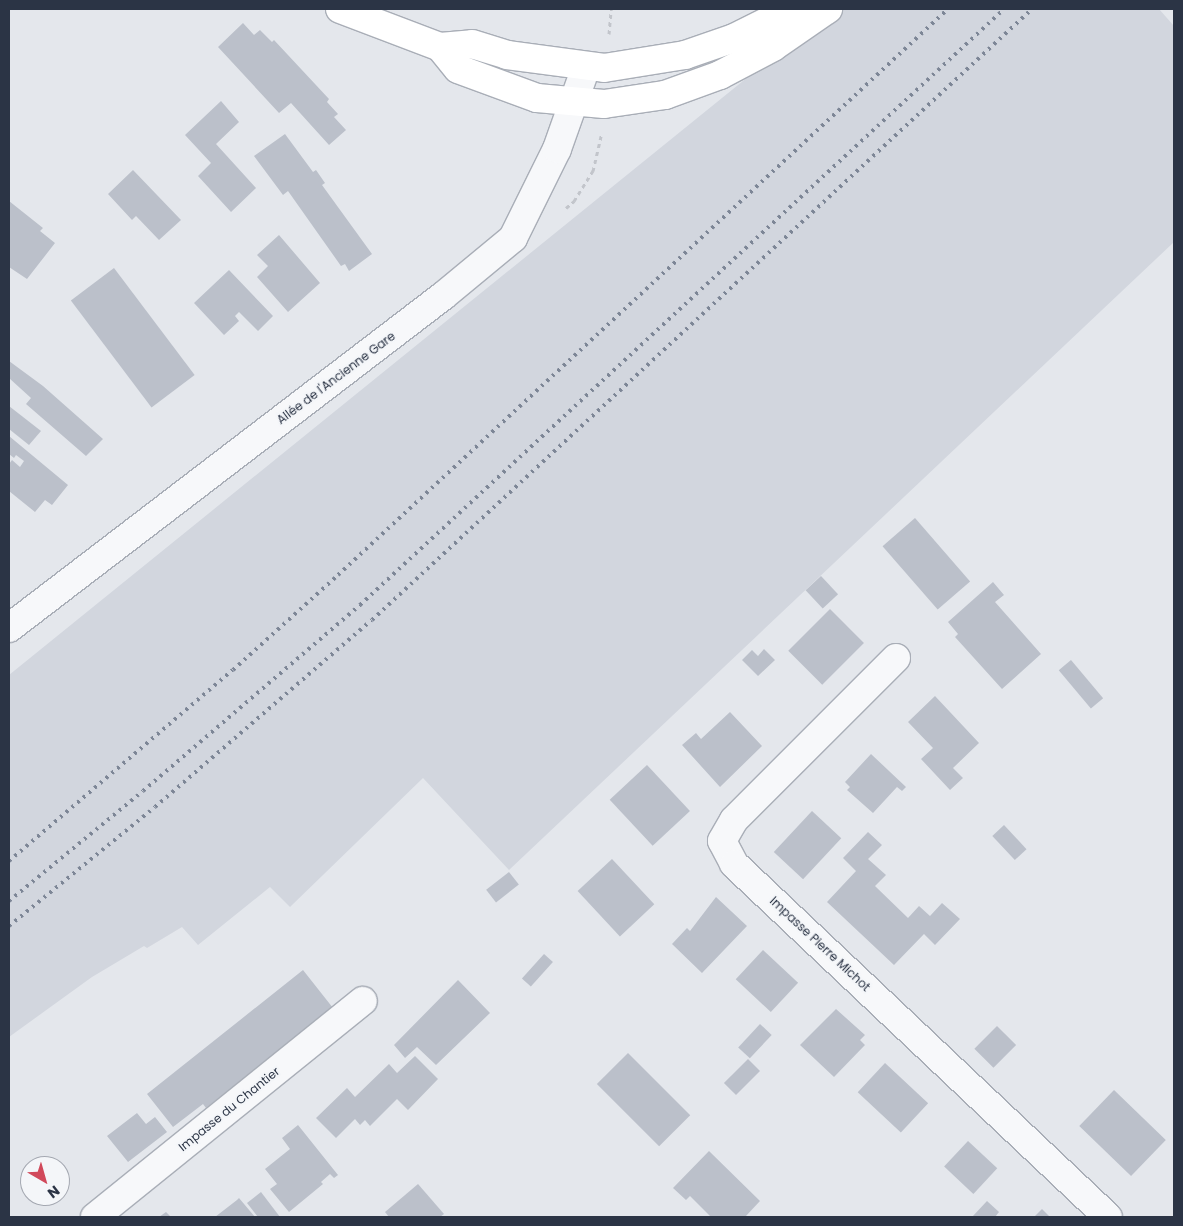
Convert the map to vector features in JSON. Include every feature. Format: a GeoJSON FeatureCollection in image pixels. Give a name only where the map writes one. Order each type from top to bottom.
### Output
{"type":"FeatureCollection","features":[{"type":"Feature","properties":{"kind":"main road"},"geometry":{"type":"LineString","coordinates":[[340,9],[440,47],[472,44],[506,55],[604,68],[685,55],[734,38],[792,9]]}},
{"type":"Feature","properties":{"kind":"main road"},"geometry":{"type":"LineString","coordinates":[[440,47],[458,69],[537,98],[604,104],[666,95],[720,75],[773,48],[828,9]]}},
{"type":"Feature","properties":{"kind":"street","name":"Allée de l'Ancienne Gare"},"geometry":{"type":"LineString","coordinates":[[9,628],[444,296],[513,238],[575,102],[586,67]]}},
{"type":"Feature","properties":{"kind":"street","name":"Impasse Pierre Michot"},"geometry":{"type":"LineString","coordinates":[[896,658],[734,820],[722,841],[734,864],[1108,1217]]}},
{"type":"Feature","properties":{"kind":"street","name":"Impasse du Chantier"},"geometry":{"type":"LineString","coordinates":[[95,1217],[363,1001]]}},
{"type":"Feature","properties":{"kind":"shaded area"},"geometry":{"type":"Polygon","coordinates":[[[832,9],[1159,9],[1174,26],[1174,242],[509,870],[423,778],[290,907],[270,887],[198,945],[182,927],[147,948],[144,946],[92,977],[9,1037],[9,675],[832,9]]]}},
{"type":"Feature","properties":{"kind":"building"},"geometry":{"type":"Polygon","coordinates":[[[243,23],[254,35],[260,30],[272,42],[274,40],[329,99],[327,102],[338,114],[334,117],[346,130],[329,145],[291,103],[279,113],[218,47],[243,23]]]}},
{"type":"Feature","properties":{"kind":"building"},"geometry":{"type":"Polygon","coordinates":[[[221,101],[239,122],[216,144],[256,188],[231,212],[198,176],[211,163],[185,135],[221,101]]]}},
{"type":"Feature","properties":{"kind":"building"},"geometry":{"type":"Polygon","coordinates":[[[285,134],[313,172],[316,170],[325,183],[322,185],[372,254],[349,271],[345,264],[341,266],[288,191],[283,195],[254,156],[285,134]]]}},
{"type":"Feature","properties":{"kind":"building"},"geometry":{"type":"Polygon","coordinates":[[[133,170],[181,220],[159,240],[136,216],[132,220],[108,194],[133,170]]]}},
{"type":"Feature","properties":{"kind":"building"},"geometry":{"type":"Polygon","coordinates":[[[9,201],[43,228],[40,231],[55,243],[27,279],[9,267],[9,201]]]}},
{"type":"Feature","properties":{"kind":"building"},"geometry":{"type":"Polygon","coordinates":[[[279,235],[320,283],[288,312],[257,277],[268,266],[257,255],[279,235]]]}},
{"type":"Feature","properties":{"kind":"building"},"geometry":{"type":"Polygon","coordinates":[[[114,268],[195,375],[152,408],[71,300],[114,268]]]}},
{"type":"Feature","properties":{"kind":"building"},"geometry":{"type":"Polygon","coordinates":[[[229,270],[273,316],[258,331],[239,312],[235,316],[239,321],[224,335],[194,303],[229,270]]]}},
{"type":"Feature","properties":{"kind":"building"},"geometry":{"type":"Polygon","coordinates":[[[9,361],[43,386],[103,439],[86,456],[26,404],[31,398],[9,378],[9,361]]]}},
{"type":"Feature","properties":{"kind":"building"},"geometry":{"type":"Polygon","coordinates":[[[9,406],[41,431],[29,445],[9,429],[9,406]]]}},
{"type":"Feature","properties":{"kind":"building"},"geometry":{"type":"Polygon","coordinates":[[[9,436],[68,485],[52,505],[45,500],[35,512],[9,491],[9,464],[12,460],[20,467],[24,461],[16,455],[14,458],[9,454],[9,436]]]}},
{"type":"Feature","properties":{"kind":"building"},"geometry":{"type":"Polygon","coordinates":[[[915,518],[970,581],[938,610],[883,546],[915,518]]]}},
{"type":"Feature","properties":{"kind":"building"},"geometry":{"type":"Polygon","coordinates":[[[821,576],[838,594],[823,609],[806,590],[821,576]]]}},
{"type":"Feature","properties":{"kind":"building"},"geometry":{"type":"Polygon","coordinates":[[[993,582],[1004,595],[995,602],[1041,654],[1002,689],[955,637],[958,634],[948,622],[993,582]]]}},
{"type":"Feature","properties":{"kind":"building"},"geometry":{"type":"Polygon","coordinates":[[[830,609],[864,643],[822,685],[788,651],[830,609]]]}},
{"type":"Feature","properties":{"kind":"building"},"geometry":{"type":"Polygon","coordinates":[[[764,649],[775,660],[758,676],[742,660],[752,650],[758,656],[764,649]]]}},
{"type":"Feature","properties":{"kind":"building"},"geometry":{"type":"Polygon","coordinates":[[[1071,660],[1103,698],[1091,709],[1059,670],[1071,660]]]}},
{"type":"Feature","properties":{"kind":"building"},"geometry":{"type":"Polygon","coordinates":[[[935,696],[979,743],[953,768],[963,778],[950,790],[921,759],[933,748],[908,722],[935,696]]]}},
{"type":"Feature","properties":{"kind":"building"},"geometry":{"type":"Polygon","coordinates":[[[730,712],[762,746],[720,787],[682,745],[696,733],[701,739],[730,712]]]}},
{"type":"Feature","properties":{"kind":"building"},"geometry":{"type":"Polygon","coordinates":[[[871,754],[906,787],[902,791],[897,787],[873,813],[847,790],[850,787],[845,782],[871,754]]]}},
{"type":"Feature","properties":{"kind":"building"},"geometry":{"type":"Polygon","coordinates":[[[647,765],[690,811],[653,846],[610,800],[647,765]]]}},
{"type":"Feature","properties":{"kind":"building"},"geometry":{"type":"Polygon","coordinates":[[[812,811],[841,838],[803,879],[774,852],[812,811]]]}},
{"type":"Feature","properties":{"kind":"building"},"geometry":{"type":"Polygon","coordinates":[[[1004,825],[1027,849],[1015,860],[992,836],[1004,825]]]}},
{"type":"Feature","properties":{"kind":"building"},"geometry":{"type":"Polygon","coordinates":[[[868,832],[882,845],[868,859],[886,875],[875,886],[908,918],[919,906],[930,916],[942,903],[960,919],[935,945],[924,934],[894,965],[827,902],[856,871],[843,858],[868,832]]]}},
{"type":"Feature","properties":{"kind":"building"},"geometry":{"type":"Polygon","coordinates":[[[612,859],[654,904],[620,936],[578,891],[612,859]]]}},
{"type":"Feature","properties":{"kind":"building"},"geometry":{"type":"Polygon","coordinates":[[[509,872],[519,885],[496,902],[486,890],[509,872]]]}},
{"type":"Feature","properties":{"kind":"building"},"geometry":{"type":"Polygon","coordinates":[[[716,897],[747,926],[702,973],[672,944],[687,928],[690,931],[716,897]]]}},
{"type":"Feature","properties":{"kind":"building"},"geometry":{"type":"Polygon","coordinates":[[[763,950],[798,983],[771,1012],[736,979],[763,950]]]}},
{"type":"Feature","properties":{"kind":"building"},"geometry":{"type":"Polygon","coordinates":[[[544,954],[553,962],[531,987],[522,979],[544,954]]]}},
{"type":"Feature","properties":{"kind":"building"},"geometry":{"type":"Polygon","coordinates":[[[303,970],[333,1008],[206,1108],[203,1104],[173,1127],[147,1094],[303,970]]]}},
{"type":"Feature","properties":{"kind":"building"},"geometry":{"type":"Polygon","coordinates":[[[458,980],[490,1013],[436,1065],[417,1047],[405,1058],[394,1045],[458,980]]]}},
{"type":"Feature","properties":{"kind":"building"},"geometry":{"type":"Polygon","coordinates":[[[836,1009],[865,1035],[860,1040],[865,1045],[834,1077],[800,1045],[836,1009]]]}},
{"type":"Feature","properties":{"kind":"building"},"geometry":{"type":"Polygon","coordinates":[[[760,1024],[772,1035],[750,1058],[738,1047],[760,1024]]]}},
{"type":"Feature","properties":{"kind":"building"},"geometry":{"type":"Polygon","coordinates":[[[997,1026],[1016,1045],[993,1068],[974,1049],[997,1026]]]}},
{"type":"Feature","properties":{"kind":"building"},"geometry":{"type":"Polygon","coordinates":[[[628,1053],[690,1115],[659,1146],[597,1084],[628,1053]]]}},
{"type":"Feature","properties":{"kind":"building"},"geometry":{"type":"Polygon","coordinates":[[[415,1056],[438,1079],[408,1110],[397,1099],[370,1126],[365,1120],[360,1125],[355,1119],[336,1138],[316,1118],[347,1088],[355,1097],[389,1064],[397,1073],[415,1056]]]}},
{"type":"Feature","properties":{"kind":"building"},"geometry":{"type":"Polygon","coordinates":[[[748,1059],[760,1071],[736,1095],[724,1083],[748,1059]]]}},
{"type":"Feature","properties":{"kind":"building"},"geometry":{"type":"Polygon","coordinates":[[[885,1063],[928,1103],[901,1132],[858,1092],[885,1063]]]}},
{"type":"Feature","properties":{"kind":"building"},"geometry":{"type":"Polygon","coordinates":[[[1114,1090],[1166,1140],[1131,1176],[1079,1126],[1114,1090]]]}},
{"type":"Feature","properties":{"kind":"building"},"geometry":{"type":"Polygon","coordinates":[[[137,1113],[146,1124],[155,1117],[167,1132],[128,1162],[107,1136],[137,1113]]]}},
{"type":"Feature","properties":{"kind":"building"},"geometry":{"type":"Polygon","coordinates":[[[298,1125],[338,1175],[334,1178],[330,1174],[321,1182],[323,1184],[289,1212],[270,1189],[277,1184],[265,1169],[290,1149],[282,1138],[298,1125]]]}},
{"type":"Feature","properties":{"kind":"building"},"geometry":{"type":"Polygon","coordinates":[[[968,1141],[997,1168],[973,1194],[944,1167],[968,1141]]]}},
{"type":"Feature","properties":{"kind":"building"},"geometry":{"type":"Polygon","coordinates":[[[709,1151],[760,1201],[745,1217],[711,1217],[690,1196],[686,1200],[673,1188],[709,1151]]]}},
{"type":"Feature","properties":{"kind":"building"},"geometry":{"type":"Polygon","coordinates":[[[418,1184],[444,1214],[440,1217],[389,1217],[385,1212],[418,1184]]]}},
{"type":"Feature","properties":{"kind":"building"},"geometry":{"type":"Polygon","coordinates":[[[261,1192],[280,1217],[258,1217],[247,1203],[261,1192]]]}},
{"type":"Feature","properties":{"kind":"building"},"geometry":{"type":"Polygon","coordinates":[[[239,1198],[255,1217],[215,1217],[237,1200],[239,1198]]]}},
{"type":"Feature","properties":{"kind":"building"},"geometry":{"type":"Polygon","coordinates":[[[987,1201],[999,1212],[995,1217],[972,1217],[987,1201]]]}},
{"type":"Feature","properties":{"kind":"building"},"geometry":{"type":"Polygon","coordinates":[[[1042,1209],[1050,1217],[1034,1217],[1042,1209]]]}},
{"type":"Feature","properties":{"kind":"building"},"geometry":{"type":"Polygon","coordinates":[[[166,1212],[171,1217],[159,1217],[166,1212]]]}},
{"type":"Feature","properties":{"kind":"railway"},"geometry":{"type":"LineString","coordinates":[[9,861],[233,670],[338,575],[948,9]]}},
{"type":"Feature","properties":{"kind":"railway"},"geometry":{"type":"LineString","coordinates":[[9,901],[143,791],[360,605],[1004,9]]}},
{"type":"Feature","properties":{"kind":"railway"},"geometry":{"type":"LineString","coordinates":[[9,926],[155,807],[372,620],[1032,9]]}}]}
